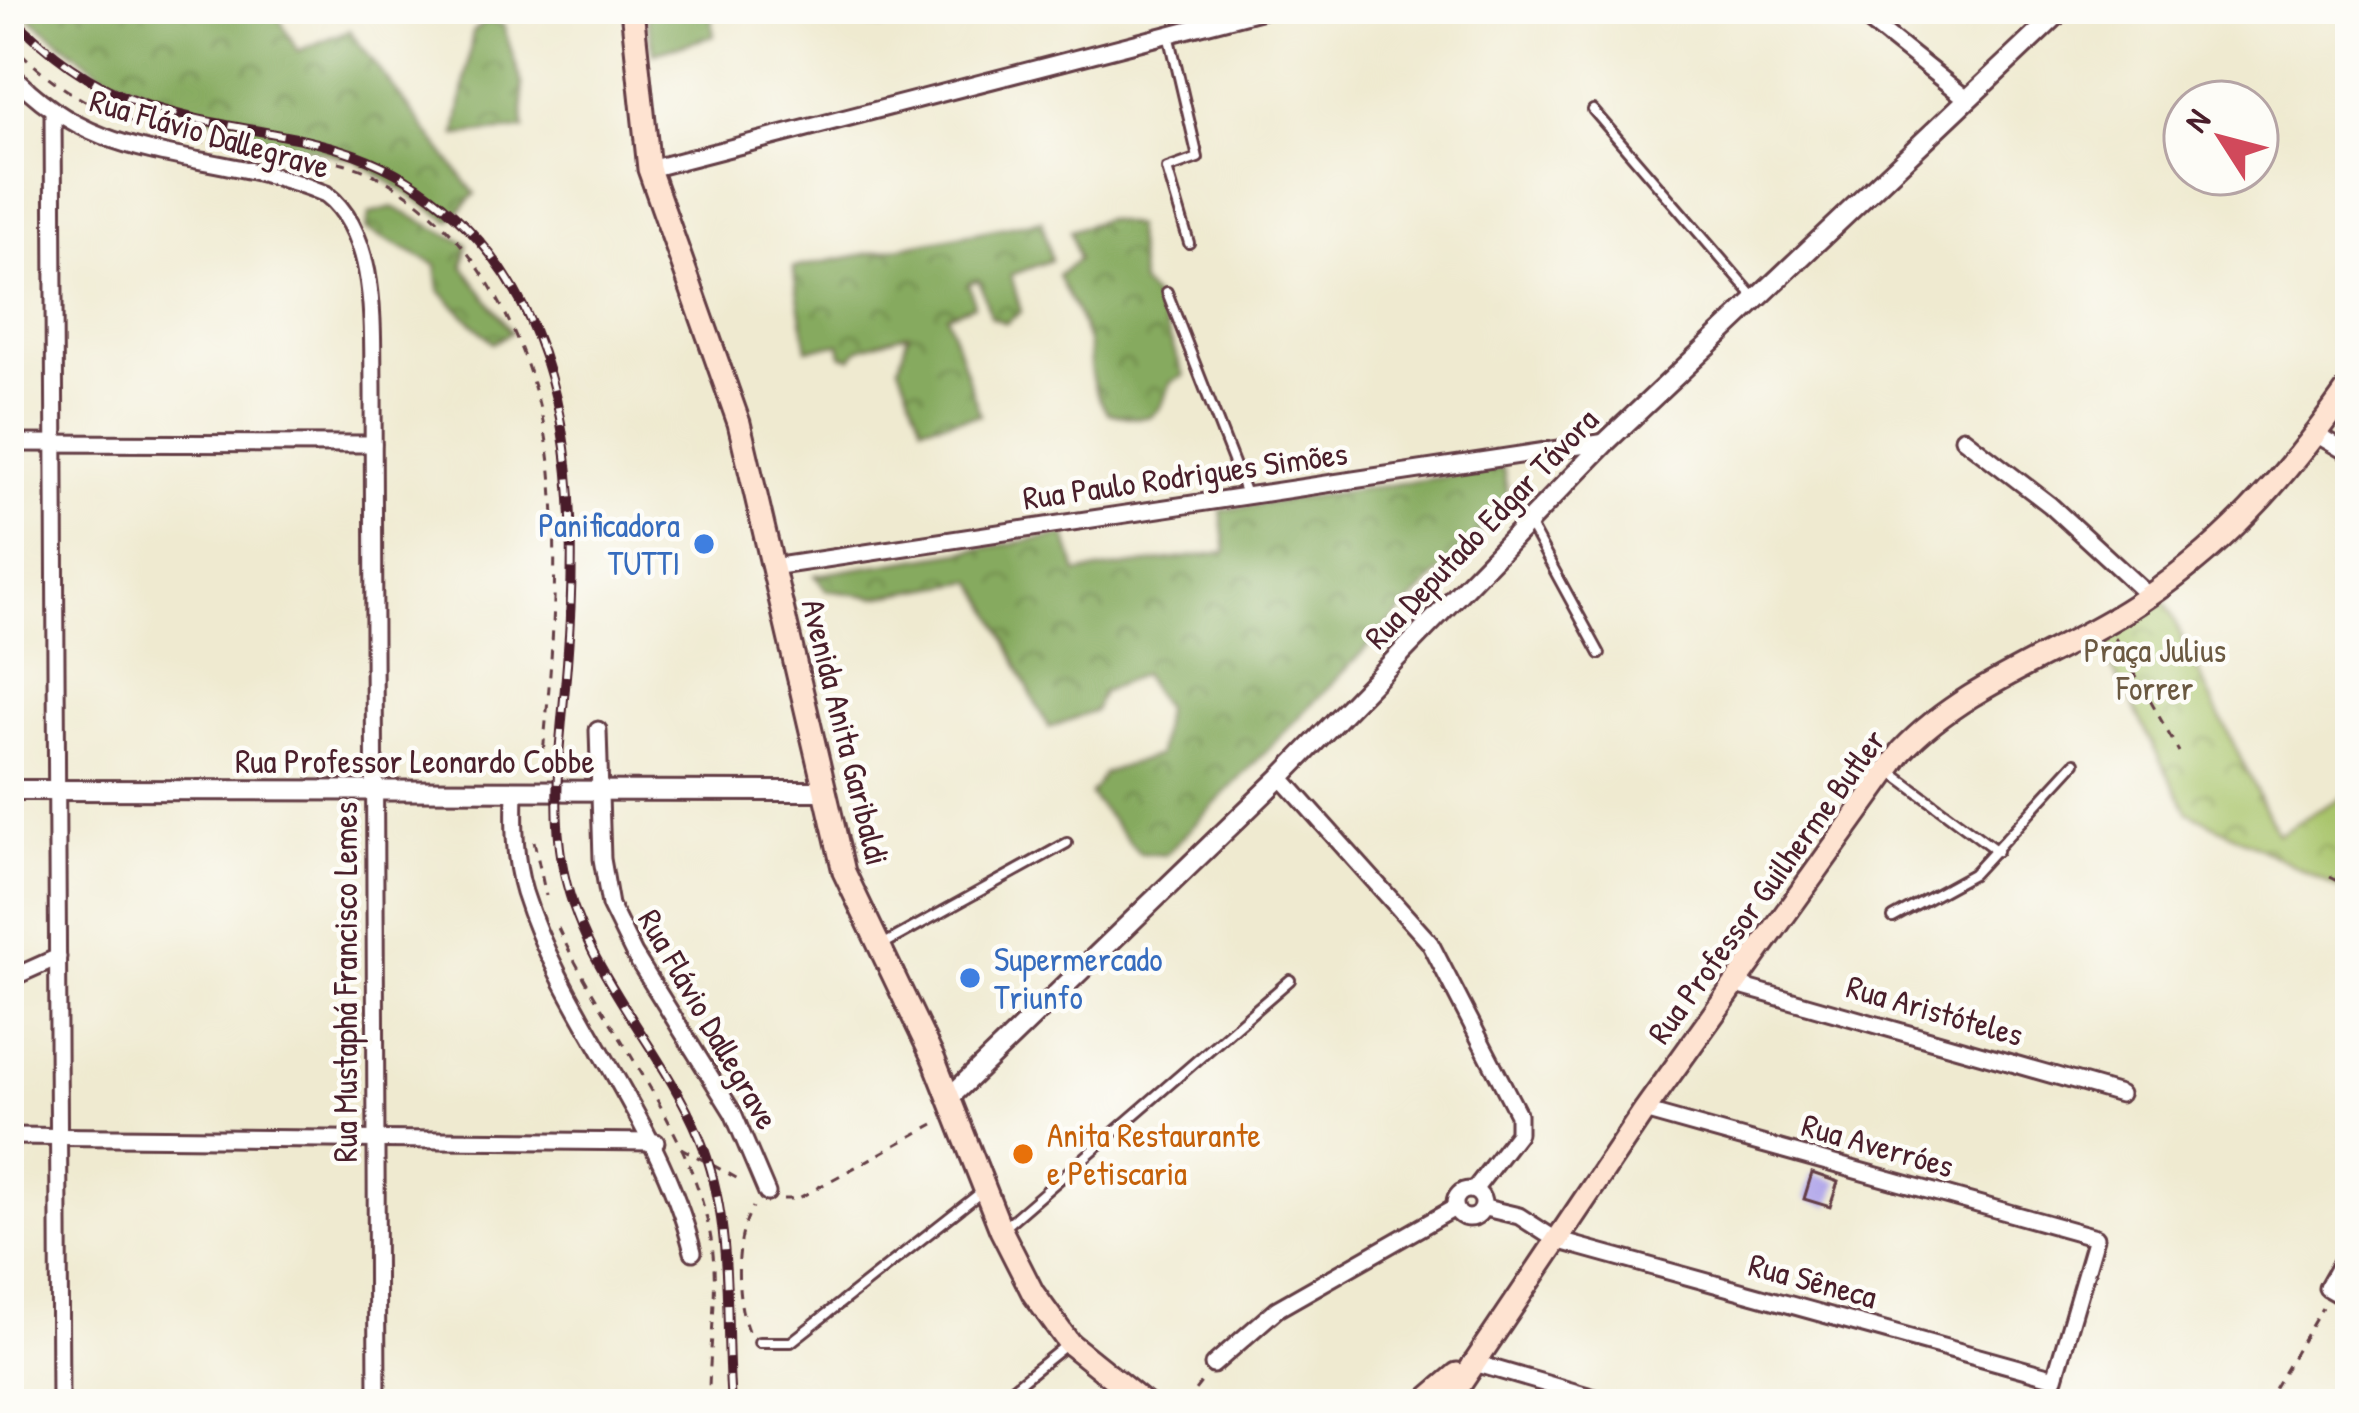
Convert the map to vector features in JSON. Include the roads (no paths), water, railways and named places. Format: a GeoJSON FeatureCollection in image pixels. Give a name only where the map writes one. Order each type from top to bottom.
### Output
{"type":"FeatureCollection","features":[{"type":"Feature","properties":{"kind":"main road","name":"Avenida Anita Garibaldi"},"geometry":{"type":"LineString","coordinates":[[632,9],[649,170],[731,394],[844,872],[954,1104],[1001,1230],[1033,1293],[1069,1342],[1113,1384],[1145,1404]]}},
{"type":"Feature","properties":{"kind":"main road","name":"Rua Professor Guilherme Butler"},"geometry":{"type":"LineString","coordinates":[[1447,1404],[1471,1362],[1733,984],[1887,769],[1918,734],[1956,705],[2149,596],[2235,529],[2278,485],[2350,386]]}},
{"type":"Feature","properties":{"kind":"main road","name":"Rua Professor Guilherme Butler"},"geometry":{"type":"LineString","coordinates":[[1422,1404],[1471,1362]]}},
{"type":"Feature","properties":{"kind":"street"},"geometry":{"type":"LineString","coordinates":[[649,170],[1267,9]]}},
{"type":"Feature","properties":{"kind":"street"},"geometry":{"type":"LineString","coordinates":[[1854,9],[1966,99]]}},
{"type":"Feature","properties":{"kind":"street","name":"Rua Deputado Edgar Távora"},"geometry":{"type":"LineString","coordinates":[[954,1104],[1606,442],[2063,9]]}},
{"type":"Feature","properties":{"kind":"street","name":"Rua Flávio Dallegrave"},"geometry":{"type":"LineString","coordinates":[[9,71],[53,114],[98,138],[307,186],[340,205]]}},
{"type":"Feature","properties":{"kind":"street"},"geometry":{"type":"LineString","coordinates":[[9,98],[34,98]]}},
{"type":"Feature","properties":{"kind":"street"},"geometry":{"type":"LineString","coordinates":[[53,114],[60,1404]]}},
{"type":"Feature","properties":{"kind":"street","name":"Rua Mustaphá Francisco Lemes"},"geometry":{"type":"LineString","coordinates":[[340,205],[356,235],[369,304],[377,1404]]}},
{"type":"Feature","properties":{"kind":"street"},"geometry":{"type":"LineString","coordinates":[[2316,434],[2350,454]]}},
{"type":"Feature","properties":{"kind":"street"},"geometry":{"type":"LineString","coordinates":[[1963,438],[2050,505],[2149,596]]}},
{"type":"Feature","properties":{"kind":"street"},"geometry":{"type":"LineString","coordinates":[[9,442],[373,444]]}},
{"type":"Feature","properties":{"kind":"street","name":"Rua Paulo Rodrigues Simões"},"geometry":{"type":"LineString","coordinates":[[772,567],[1606,442]]}},
{"type":"Feature","properties":{"kind":"street","name":"Rua Flávio Dallegrave"},"geometry":{"type":"LineString","coordinates":[[598,730],[605,886],[615,916],[733,1113],[767,1193]]}},
{"type":"Feature","properties":{"kind":"street"},"geometry":{"type":"LineString","coordinates":[[1281,777],[1393,895],[1430,943],[1518,1114],[1518,1133],[1474,1190],[1453,1201],[1451,1210]]}},
{"type":"Feature","properties":{"kind":"street","name":"Rua Professor Leonardo Cobbe"},"geometry":{"type":"LineString","coordinates":[[9,790],[822,791]]}},
{"type":"Feature","properties":{"kind":"street"},"geometry":{"type":"LineString","coordinates":[[515,791],[516,858],[537,925],[656,1142],[693,1252]]}},
{"type":"Feature","properties":{"kind":"street"},"geometry":{"type":"LineString","coordinates":[[9,980],[58,957]]}},
{"type":"Feature","properties":{"kind":"street","name":"Rua Aristóteles"},"geometry":{"type":"LineString","coordinates":[[1733,984],[2120,1094]]}},
{"type":"Feature","properties":{"kind":"street","name":"Rua Averróes"},"geometry":{"type":"LineString","coordinates":[[1644,1111],[2096,1237],[2055,1378]]}},
{"type":"Feature","properties":{"kind":"street"},"geometry":{"type":"LineString","coordinates":[[9,1136],[656,1142]]}},
{"type":"Feature","properties":{"kind":"street"},"geometry":{"type":"LineString","coordinates":[[1213,1365],[1276,1309],[1451,1210],[1472,1216],[1485,1208],[1483,1196],[1474,1190]]}},
{"type":"Feature","properties":{"kind":"street","name":"Rua Sêneca"},"geometry":{"type":"LineString","coordinates":[[1485,1208],[1519,1216],[1556,1240],[2055,1378]]}},
{"type":"Feature","properties":{"kind":"street"},"geometry":{"type":"LineString","coordinates":[[2350,1247],[2327,1288],[2350,1301]]}},
{"type":"Feature","properties":{"kind":"street"},"geometry":{"type":"LineString","coordinates":[[1471,1362],[1616,1404]]}},
{"type":"Feature","properties":{"kind":"lane"},"geometry":{"type":"LineString","coordinates":[[1169,34],[1198,158],[1167,169],[1190,243]]}},
{"type":"Feature","properties":{"kind":"lane"},"geometry":{"type":"LineString","coordinates":[[1593,110],[1756,299]]}},
{"type":"Feature","properties":{"kind":"lane"},"geometry":{"type":"LineString","coordinates":[[1167,292],[1246,496]]}},
{"type":"Feature","properties":{"kind":"lane"},"geometry":{"type":"LineString","coordinates":[[1528,521],[1600,654]]}},
{"type":"Feature","properties":{"kind":"lane"},"geometry":{"type":"LineString","coordinates":[[1893,918],[1960,885],[2075,763]]}},
{"type":"Feature","properties":{"kind":"lane"},"geometry":{"type":"LineString","coordinates":[[1887,769],[1997,850]]}},
{"type":"Feature","properties":{"kind":"lane"},"geometry":{"type":"LineString","coordinates":[[878,948],[1067,843]]}},
{"type":"Feature","properties":{"kind":"lane"},"geometry":{"type":"LineString","coordinates":[[1001,1230],[1290,980]]}},
{"type":"Feature","properties":{"kind":"lane"},"geometry":{"type":"LineString","coordinates":[[759,1342],[791,1342],[986,1189]]}},
{"type":"Feature","properties":{"kind":"lane"},"geometry":{"type":"LineString","coordinates":[[993,1404],[1069,1342]]}},
{"type":"Feature","properties":{"kind":"lane"},"geometry":{"type":"LineString","coordinates":[[2042,1404],[2055,1378]]}},
{"type":"Feature","properties":{"kind":"railway"},"geometry":{"type":"LineString","coordinates":[[9,14],[71,67],[124,97],[186,116],[343,150],[417,186],[454,215],[495,260],[525,310],[547,366],[569,484],[571,605],[557,788],[562,862],[585,935],[682,1102],[710,1169],[726,1268],[731,1404]]}},
{"type":"Feature","properties":{"kind":"place","name":"Panificadora TUTTI"},"geometry":{"type":"Point","coordinates":[704,544]}},
{"type":"Feature","properties":{"kind":"place","name":"Supermercado Triunfo"},"geometry":{"type":"Point","coordinates":[970,978]}},
{"type":"Feature","properties":{"kind":"place","name":"Anita Restaurante e Petiscaria"},"geometry":{"type":"Point","coordinates":[1023,1154]}},
{"type":"Feature","properties":{"kind":"park label","name":"Praça Julius Forrer"},"geometry":{"type":"Point","coordinates":[2155,669]}}]}
